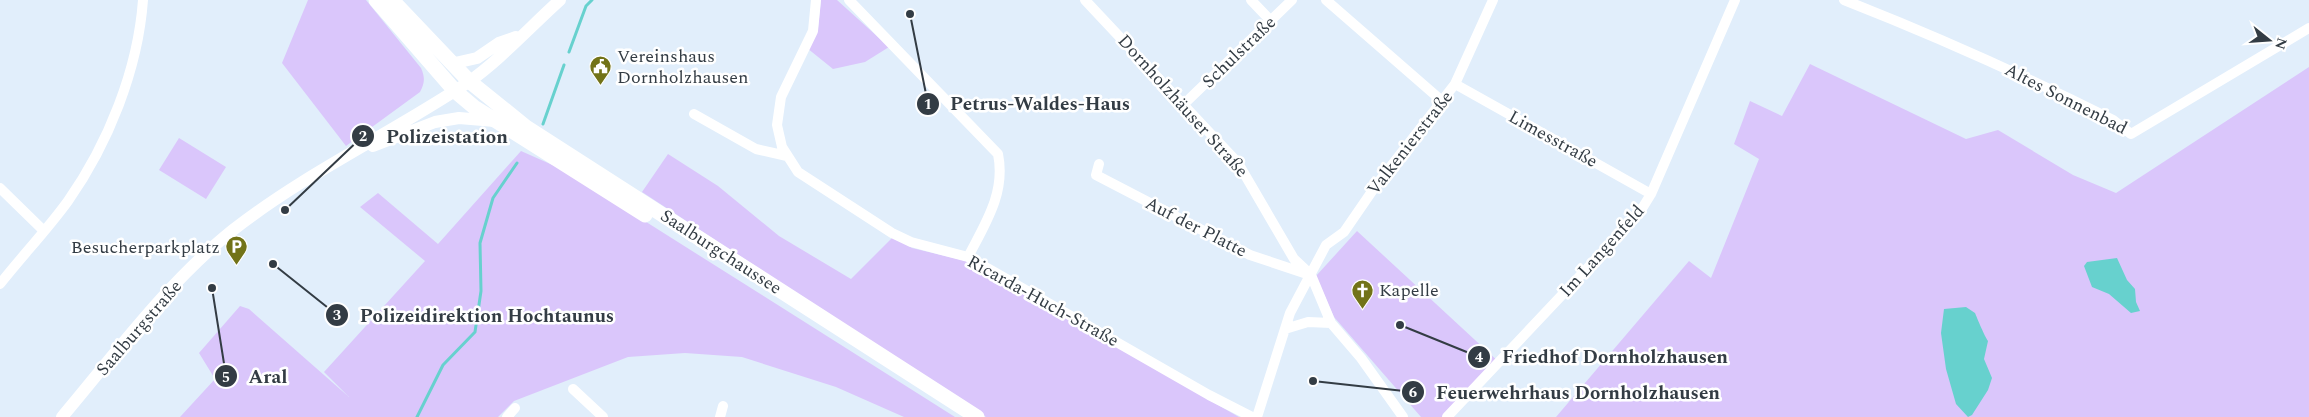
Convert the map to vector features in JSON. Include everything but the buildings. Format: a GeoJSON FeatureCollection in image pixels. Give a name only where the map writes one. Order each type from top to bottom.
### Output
{"type":"FeatureCollection","features":[{"type":"Feature","properties":{"kind":"main road"},"geometry":{"type":"LineString","coordinates":[[376,0],[455,91],[496,121],[745,277],[803,305]]}},
{"type":"Feature","properties":{"kind":"main road","name":"Saalburgchaussee"},"geometry":{"type":"LineString","coordinates":[[392,0],[469,81],[526,127],[977,417]]}},
{"type":"Feature","properties":{"kind":"street"},"geometry":{"type":"LineString","coordinates":[[0,284],[68,200],[107,131],[129,70],[139,32],[143,0]]}},
{"type":"Feature","properties":{"kind":"street","name":"Saalburgstraße"},"geometry":{"type":"LineString","coordinates":[[62,417],[162,299],[201,259],[252,216],[332,163],[455,91],[469,81],[560,0]]}},
{"type":"Feature","properties":{"kind":"street","name":"Ricarda-Huch-Straße"},"geometry":{"type":"LineString","coordinates":[[816,0],[813,30],[781,97],[777,125],[782,147],[798,172],[892,233],[911,242],[968,257],[1209,395],[1252,417]]}},
{"type":"Feature","properties":{"kind":"street"},"geometry":{"type":"LineString","coordinates":[[849,0],[998,154],[1000,180],[994,207],[968,257]]}},
{"type":"Feature","properties":{"kind":"street","name":"Dornholzhäuser Straße"},"geometry":{"type":"LineString","coordinates":[[1086,0],[1238,163],[1294,260],[1311,275],[1331,323],[1361,358],[1403,417]]}},
{"type":"Feature","properties":{"kind":"street"},"geometry":{"type":"LineString","coordinates":[[1251,0],[1271,21]]}},
{"type":"Feature","properties":{"kind":"street","name":"Schulstraße"},"geometry":{"type":"LineString","coordinates":[[1184,104],[1292,0]]}},
{"type":"Feature","properties":{"kind":"street"},"geometry":{"type":"LineString","coordinates":[[1326,0],[1442,101]]}},
{"type":"Feature","properties":{"kind":"street","name":"Valkenierstraße"},"geometry":{"type":"LineString","coordinates":[[1257,417],[1290,313],[1326,245],[1344,232],[1376,184],[1455,84],[1493,0]]}},
{"type":"Feature","properties":{"kind":"street","name":"Im Langenfeld"},"geometry":{"type":"LineString","coordinates":[[1448,417],[1612,242],[1643,206],[1651,194],[1735,0]]}},
{"type":"Feature","properties":{"kind":"street","name":"Altes Sonnenbad"},"geometry":{"type":"LineString","coordinates":[[1844,0],[1977,55],[2104,116],[2131,134],[2309,28]]}},
{"type":"Feature","properties":{"kind":"street"},"geometry":{"type":"LineString","coordinates":[[443,55],[456,62],[470,60],[477,58],[499,43],[523,34]]}},
{"type":"Feature","properties":{"kind":"street","name":"Limesstraße"},"geometry":{"type":"LineString","coordinates":[[1455,84],[1651,194]]}},
{"type":"Feature","properties":{"kind":"street"},"geometry":{"type":"LineString","coordinates":[[694,114],[756,149],[787,156]]}},
{"type":"Feature","properties":{"kind":"street"},"geometry":{"type":"LineString","coordinates":[[332,163],[435,122],[459,118],[496,121]]}},
{"type":"Feature","properties":{"kind":"street","name":"Auf der Platte"},"geometry":{"type":"LineString","coordinates":[[1099,164],[1096,175],[1250,255],[1311,275]]}},
{"type":"Feature","properties":{"kind":"street"},"geometry":{"type":"LineString","coordinates":[[0,188],[43,230]]}},
{"type":"Feature","properties":{"kind":"street"},"geometry":{"type":"LineString","coordinates":[[1285,329],[1308,322],[1331,323]]}},
{"type":"Feature","properties":{"kind":"street"},"geometry":{"type":"LineString","coordinates":[[573,389],[603,417]]}},
{"type":"Feature","properties":{"kind":"street"},"geometry":{"type":"LineString","coordinates":[[720,417],[723,406]]}},
{"type":"Feature","properties":{"kind":"street"},"geometry":{"type":"LineString","coordinates":[[508,417],[515,408]]}},
{"type":"Feature","properties":{"kind":"shaded area"},"geometry":{"type":"Polygon","coordinates":[[[308,0],[366,0],[421,68],[423,74],[424,83],[420,92],[346,146],[282,63],[308,0]]]}},
{"type":"Feature","properties":{"kind":"shaded area"},"geometry":{"type":"Polygon","coordinates":[[[821,0],[837,0],[889,47],[865,62],[833,69],[807,48],[818,28],[821,0]]]}},
{"type":"Feature","properties":{"kind":"shaded area"},"geometry":{"type":"Polygon","coordinates":[[[1810,64],[1966,139],[1998,130],[2073,175],[2116,193],[2309,67],[2309,417],[1556,417],[1689,261],[1711,278],[1759,159],[1734,144],[1750,101],[1782,116],[1810,64]]]}},
{"type":"Feature","properties":{"kind":"shaded area"},"geometry":{"type":"Polygon","coordinates":[[[179,138],[226,167],[206,199],[159,170],[179,138]]]}},
{"type":"Feature","properties":{"kind":"shaded area"},"geometry":{"type":"Polygon","coordinates":[[[521,151],[557,167],[955,417],[904,417],[836,387],[742,357],[685,353],[628,357],[514,401],[498,417],[180,417],[215,379],[199,353],[240,306],[249,309],[349,397],[324,372],[425,261],[360,207],[378,193],[438,244],[521,151]]]}},
{"type":"Feature","properties":{"kind":"shaded area"},"geometry":{"type":"Polygon","coordinates":[[[668,154],[718,186],[779,236],[851,279],[893,237],[912,248],[966,261],[1239,417],[986,417],[642,192],[668,154]]]}},
{"type":"Feature","properties":{"kind":"shaded area"},"geometry":{"type":"Polygon","coordinates":[[[1357,231],[1501,364],[1449,417],[1421,417],[1334,317],[1316,276],[1357,231]]]}},
{"type":"Feature","properties":{"kind":"shaded area"},"geometry":{"type":"Polygon","coordinates":[[[2117,258],[2127,280],[2135,289],[2136,302],[2140,311],[2131,313],[2109,294],[2092,287],[2084,266],[2087,262],[2117,258]]]}},
{"type":"Feature","properties":{"kind":"shaded area"},"geometry":{"type":"Polygon","coordinates":[[[1966,307],[1975,313],[1988,341],[1984,359],[1992,378],[1988,390],[1972,415],[1968,417],[1956,404],[1946,369],[1941,333],[1944,309],[1966,307]]]}},
{"type":"Feature","properties":{"kind":"waterway"},"geometry":{"type":"LineString","coordinates":[[569,52],[586,6],[592,0]]}},
{"type":"Feature","properties":{"kind":"waterway"},"geometry":{"type":"LineString","coordinates":[[543,124],[564,65]]}},
{"type":"Feature","properties":{"kind":"waterway"},"geometry":{"type":"LineString","coordinates":[[417,417],[443,365],[475,332],[481,291],[480,243],[493,198],[517,163]]}},
{"type":"Feature","properties":{"kind":"place","name":"Petrus-Waldes-Haus"},"geometry":{"type":"Point","coordinates":[910,14]}},
{"type":"Feature","properties":{"kind":"place","name":"Vereinshaus Dornholzhausen"},"geometry":{"type":"Point","coordinates":[601,85]}},
{"type":"Feature","properties":{"kind":"place","name":"Polizeistation"},"geometry":{"type":"Point","coordinates":[285,210]}},
{"type":"Feature","properties":{"kind":"place","name":"Polizeidirektion Hochtaunus"},"geometry":{"type":"Point","coordinates":[273,264]}},
{"type":"Feature","properties":{"kind":"place","name":"Besucherparkplatz"},"geometry":{"type":"Point","coordinates":[236,266]}},
{"type":"Feature","properties":{"kind":"place","name":"Aral"},"geometry":{"type":"Point","coordinates":[212,288]}},
{"type":"Feature","properties":{"kind":"place","name":"Kapelle"},"geometry":{"type":"Point","coordinates":[1363,309]}},
{"type":"Feature","properties":{"kind":"place","name":"Friedhof Dornholzhausen"},"geometry":{"type":"Point","coordinates":[1400,325]}},
{"type":"Feature","properties":{"kind":"place","name":"Feuerwehrhaus Dornholzhausen"},"geometry":{"type":"Point","coordinates":[1313,381]}}]}
